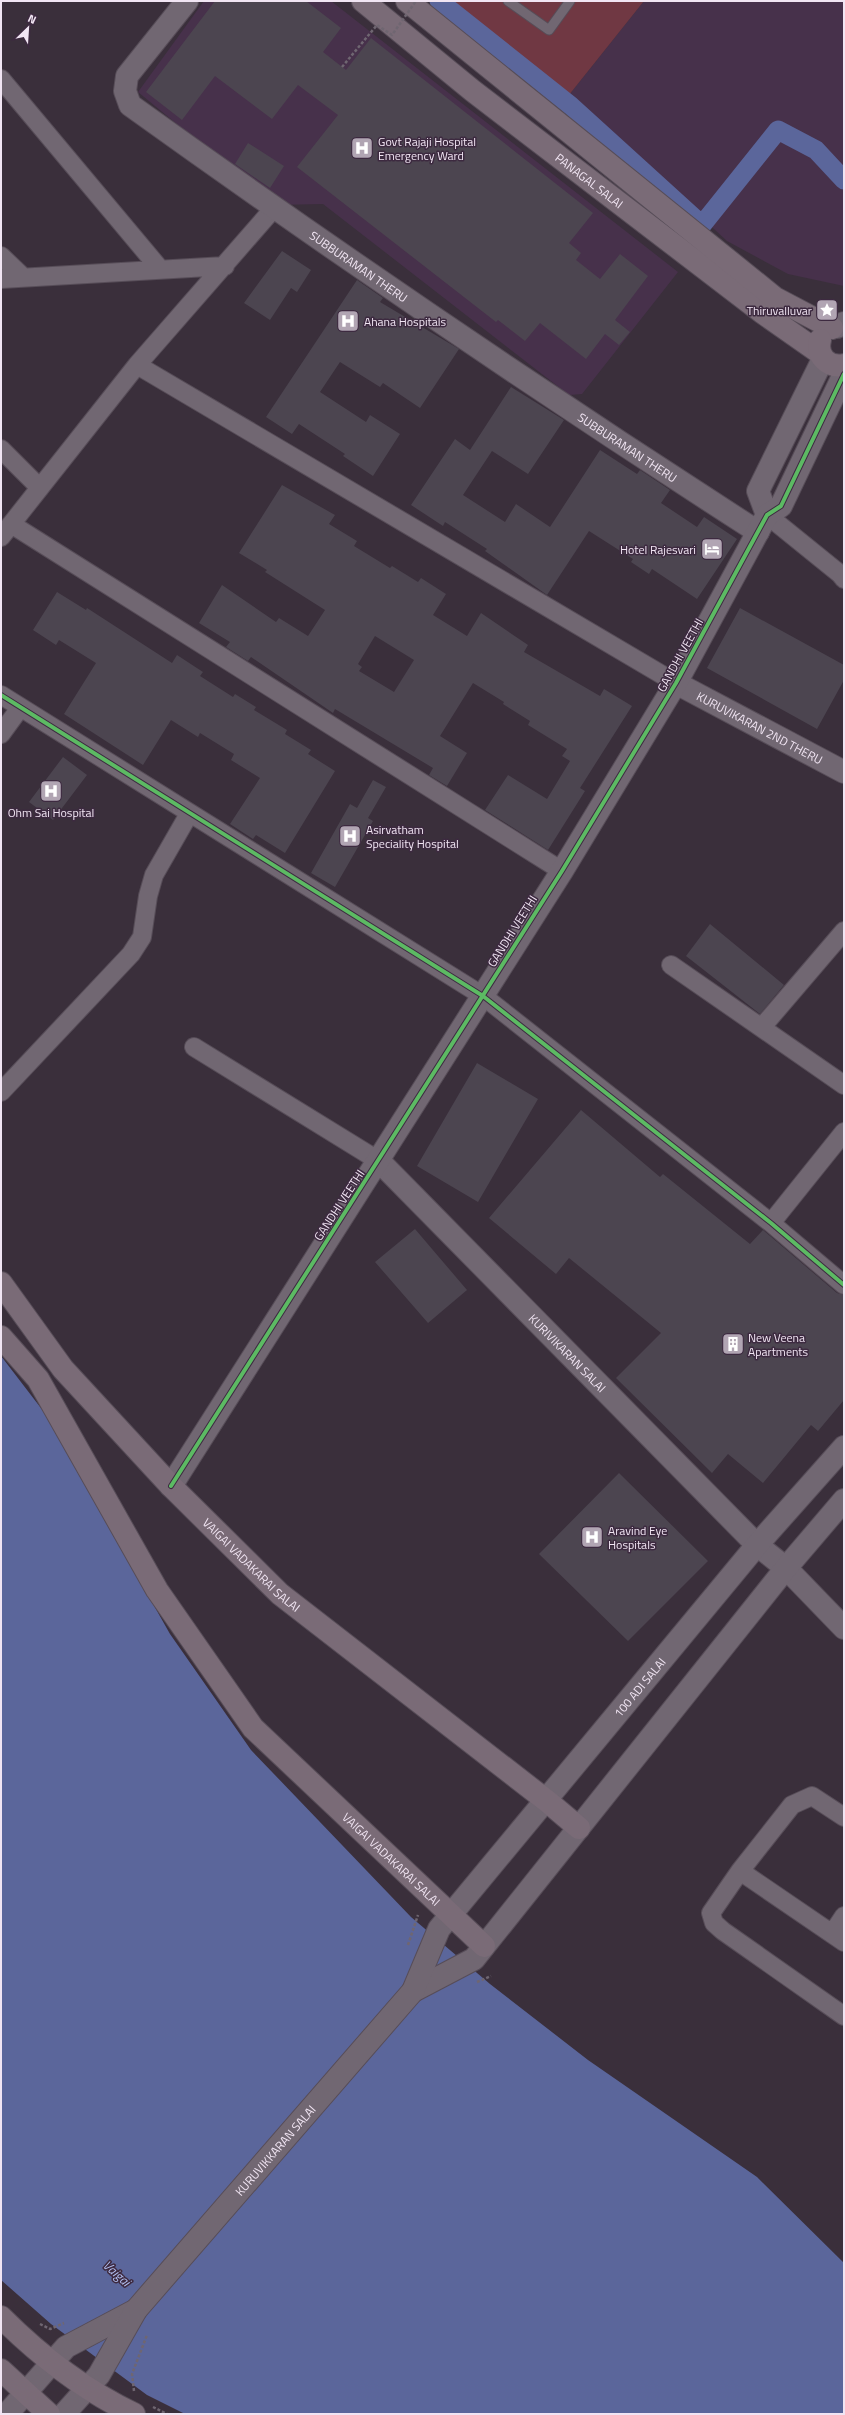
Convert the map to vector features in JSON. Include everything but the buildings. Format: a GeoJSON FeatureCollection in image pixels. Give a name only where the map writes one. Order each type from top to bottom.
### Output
{"type":"FeatureCollection","features":[{"type":"Feature","properties":{"kind":"main road","name":"PANAGAL SALAI"},"geometry":{"type":"LineString","coordinates":[[363,1],[473,91],[763,313],[833,365],[844,365]]}},
{"type":"Feature","properties":{"kind":"main road","name":"PANAGAL SALAI"},"geometry":{"type":"LineString","coordinates":[[407,1],[775,298],[839,327]]}},
{"type":"Feature","properties":{"kind":"main road"},"geometry":{"type":"LineString","coordinates":[[822,356],[819,341],[822,336],[839,327]]}},
{"type":"Feature","properties":{"kind":"main road","name":"VAIGAI VADAKARAI SALAI"},"geometry":{"type":"LineString","coordinates":[[1,1283],[63,1369],[171,1486],[280,1594],[547,1801],[579,1828]]}},
{"type":"Feature","properties":{"kind":"main road","name":"VAIGAI VADAKARAI SALAI"},"geometry":{"type":"LineString","coordinates":[[1,1337],[38,1379],[157,1590],[253,1728],[444,1922],[479,1953]]}},
{"type":"Feature","properties":{"kind":"main road"},"geometry":{"type":"LineString","coordinates":[[1,2318],[19,2335],[60,2354],[94,2382],[140,2405]]}},
{"type":"Feature","properties":{"kind":"main road"},"geometry":{"type":"LineString","coordinates":[[1,2370],[49,2414]]}},
{"type":"Feature","properties":{"kind":"street","name":"SUBBURAMAN THERU"},"geometry":{"type":"LineString","coordinates":[[187,1],[127,76],[124,91],[130,105],[274,208],[573,413],[762,523]]}},
{"type":"Feature","properties":{"kind":"street"},"geometry":{"type":"LineString","coordinates":[[1,79],[160,269]]}},
{"type":"Feature","properties":{"kind":"street"},"geometry":{"type":"LineString","coordinates":[[274,208],[225,266],[137,365],[6,530],[562,871]]}},
{"type":"Feature","properties":{"kind":"street"},"geometry":{"type":"LineString","coordinates":[[1,256],[23,277]]}},
{"type":"Feature","properties":{"kind":"street"},"geometry":{"type":"LineString","coordinates":[[1,279],[225,266]]}},
{"type":"Feature","properties":{"kind":"street"},"geometry":{"type":"LineString","coordinates":[[822,356],[758,491],[762,523],[840,574],[844,580]]}},
{"type":"Feature","properties":{"kind":"street"},"geometry":{"type":"LineString","coordinates":[[137,365],[676,683]]}},
{"type":"Feature","properties":{"kind":"street","name":"GANDHI VEETHI"},"geometry":{"type":"LineString","coordinates":[[171,1486],[562,871],[676,683],[762,523],[781,506],[844,374]]}},
{"type":"Feature","properties":{"kind":"street"},"geometry":{"type":"LineString","coordinates":[[1,449],[40,488]]}},
{"type":"Feature","properties":{"kind":"street","name":"KURUVIKARAN 2ND THERU"},"geometry":{"type":"LineString","coordinates":[[676,683],[844,772]]}},
{"type":"Feature","properties":{"kind":"street"},"geometry":{"type":"LineString","coordinates":[[1,695],[483,996],[771,1223],[844,1285]]}},
{"type":"Feature","properties":{"kind":"street"},"geometry":{"type":"LineString","coordinates":[[1,734],[20,708]]}},
{"type":"Feature","properties":{"kind":"street"},"geometry":{"type":"LineString","coordinates":[[1,1092],[131,954],[142,937],[148,896],[154,875],[190,814]]}},
{"type":"Feature","properties":{"kind":"street"},"geometry":{"type":"LineString","coordinates":[[762,1027],[844,931]]}},
{"type":"Feature","properties":{"kind":"street"},"geometry":{"type":"LineString","coordinates":[[671,965],[844,1085]]}},
{"type":"Feature","properties":{"kind":"street"},"geometry":{"type":"LineString","coordinates":[[194,1047],[379,1161]]}},
{"type":"Feature","properties":{"kind":"street"},"geometry":{"type":"LineString","coordinates":[[771,1223],[844,1132]]}},
{"type":"Feature","properties":{"kind":"street","name":"KURIVIKARAN SALAI"},"geometry":{"type":"LineString","coordinates":[[379,1161],[757,1545],[786,1568],[844,1628]]}},
{"type":"Feature","properties":{"kind":"street","name":"100 ADI SALAI"},"geometry":{"type":"LineString","coordinates":[[444,1922],[547,1801],[757,1545],[844,1447]]}},
{"type":"Feature","properties":{"kind":"street"},"geometry":{"type":"LineString","coordinates":[[479,1953],[786,1568],[844,1500]]}},
{"type":"Feature","properties":{"kind":"street"},"geometry":{"type":"LineString","coordinates":[[844,1817],[812,1796],[792,1805],[740,1871],[711,1913],[714,1923],[844,2016]]}},
{"type":"Feature","properties":{"kind":"street"},"geometry":{"type":"LineString","coordinates":[[740,1871],[838,1938],[844,1916]]}},
{"type":"Feature","properties":{"kind":"street","name":"KURUVIKKARAN SALAI"},"geometry":{"type":"LineString","coordinates":[[64,2414],[94,2382],[136,2310],[413,1991],[444,1922]]}},
{"type":"Feature","properties":{"kind":"street","name":"KURUVIKKARAN SALAI"},"geometry":{"type":"LineString","coordinates":[[413,1991],[479,1953]]}},
{"type":"Feature","properties":{"kind":"street","name":"KURUVIKKARAN SALAI"},"geometry":{"type":"LineString","coordinates":[[7,2414],[60,2354],[136,2310]]}},
{"type":"Feature","properties":{"kind":"lane"},"geometry":{"type":"LineString","coordinates":[[508,1],[549,30],[570,1]]}},
{"type":"Feature","properties":{"kind":"path"},"geometry":{"type":"LineString","coordinates":[[342,67],[377,25],[392,35],[416,1]]}},
{"type":"Feature","properties":{"kind":"path"},"geometry":{"type":"LineString","coordinates":[[406,1953],[418,1915]]}},
{"type":"Feature","properties":{"kind":"path"},"geometry":{"type":"LineString","coordinates":[[471,1985],[491,1976]]}},
{"type":"Feature","properties":{"kind":"path"},"geometry":{"type":"LineString","coordinates":[[50,2329],[72,2320]]}},
{"type":"Feature","properties":{"kind":"path"},"geometry":{"type":"LineString","coordinates":[[147,2333],[132,2374],[133,2390],[140,2405],[167,2414]]}},
{"type":"Feature","properties":{"kind":"shaded area","name":"Govt Rajaji Hospital Emergency Ward"},"geometry":{"type":"Polygon","coordinates":[[[204,1],[331,1],[678,272],[582,394],[569,395],[323,204],[275,205],[138,92],[204,1]]]}},
{"type":"Feature","properties":{"kind":"shaded area"},"geometry":{"type":"Polygon","coordinates":[[[453,1],[644,1],[569,95],[453,1]]]}},
{"type":"Feature","properties":{"kind":"shaded area"},"geometry":{"type":"Polygon","coordinates":[[[644,1],[844,1],[844,286],[788,274],[727,241],[569,95],[644,1]]]}},
{"type":"Feature","properties":{"kind":"water","name":"Vaigai"},"geometry":{"type":"Polygon","coordinates":[[[1,1356],[47,1416],[170,1634],[251,1750],[411,1917],[490,1984],[588,2060],[757,2177],[844,2263],[844,2414],[185,2414],[147,2395],[51,2324],[1,2280],[1,1356]]]}},
{"type":"Feature","properties":{"kind":"waterway"},"geometry":{"type":"LineString","coordinates":[[439,1],[571,106],[702,225],[778,130],[816,150],[844,180]]}},
{"type":"Feature","properties":{"kind":"cycle path"},"geometry":{"type":"LineString","coordinates":[[171,1486],[562,871],[676,683],[767,515],[781,506],[844,374]]}},
{"type":"Feature","properties":{"kind":"cycle path"},"geometry":{"type":"LineString","coordinates":[[1,695],[483,996],[771,1223],[844,1285]]}},
{"type":"Feature","properties":{"kind":"place","name":"Govt Rajaji Hospital Emergency Ward"},"geometry":{"type":"Point","coordinates":[362,148]}},
{"type":"Feature","properties":{"kind":"place","name":"Thiruvalluvar"},"geometry":{"type":"Point","coordinates":[827,310]}},
{"type":"Feature","properties":{"kind":"place","name":"Ahana Hospitals"},"geometry":{"type":"Point","coordinates":[348,321]}},
{"type":"Feature","properties":{"kind":"place","name":"Hotel Rajesvari"},"geometry":{"type":"Point","coordinates":[712,549]}},
{"type":"Feature","properties":{"kind":"place","name":"Ohm Sai Hospital"},"geometry":{"type":"Point","coordinates":[51,791]}},
{"type":"Feature","properties":{"kind":"place","name":"Asirvatham Speciality Hospital"},"geometry":{"type":"Point","coordinates":[350,836]}},
{"type":"Feature","properties":{"kind":"place","name":"New Veena Apartments"},"geometry":{"type":"Point","coordinates":[733,1344]}},
{"type":"Feature","properties":{"kind":"place","name":"Aravind Eye Hospitals"},"geometry":{"type":"Point","coordinates":[592,1537]}}]}
